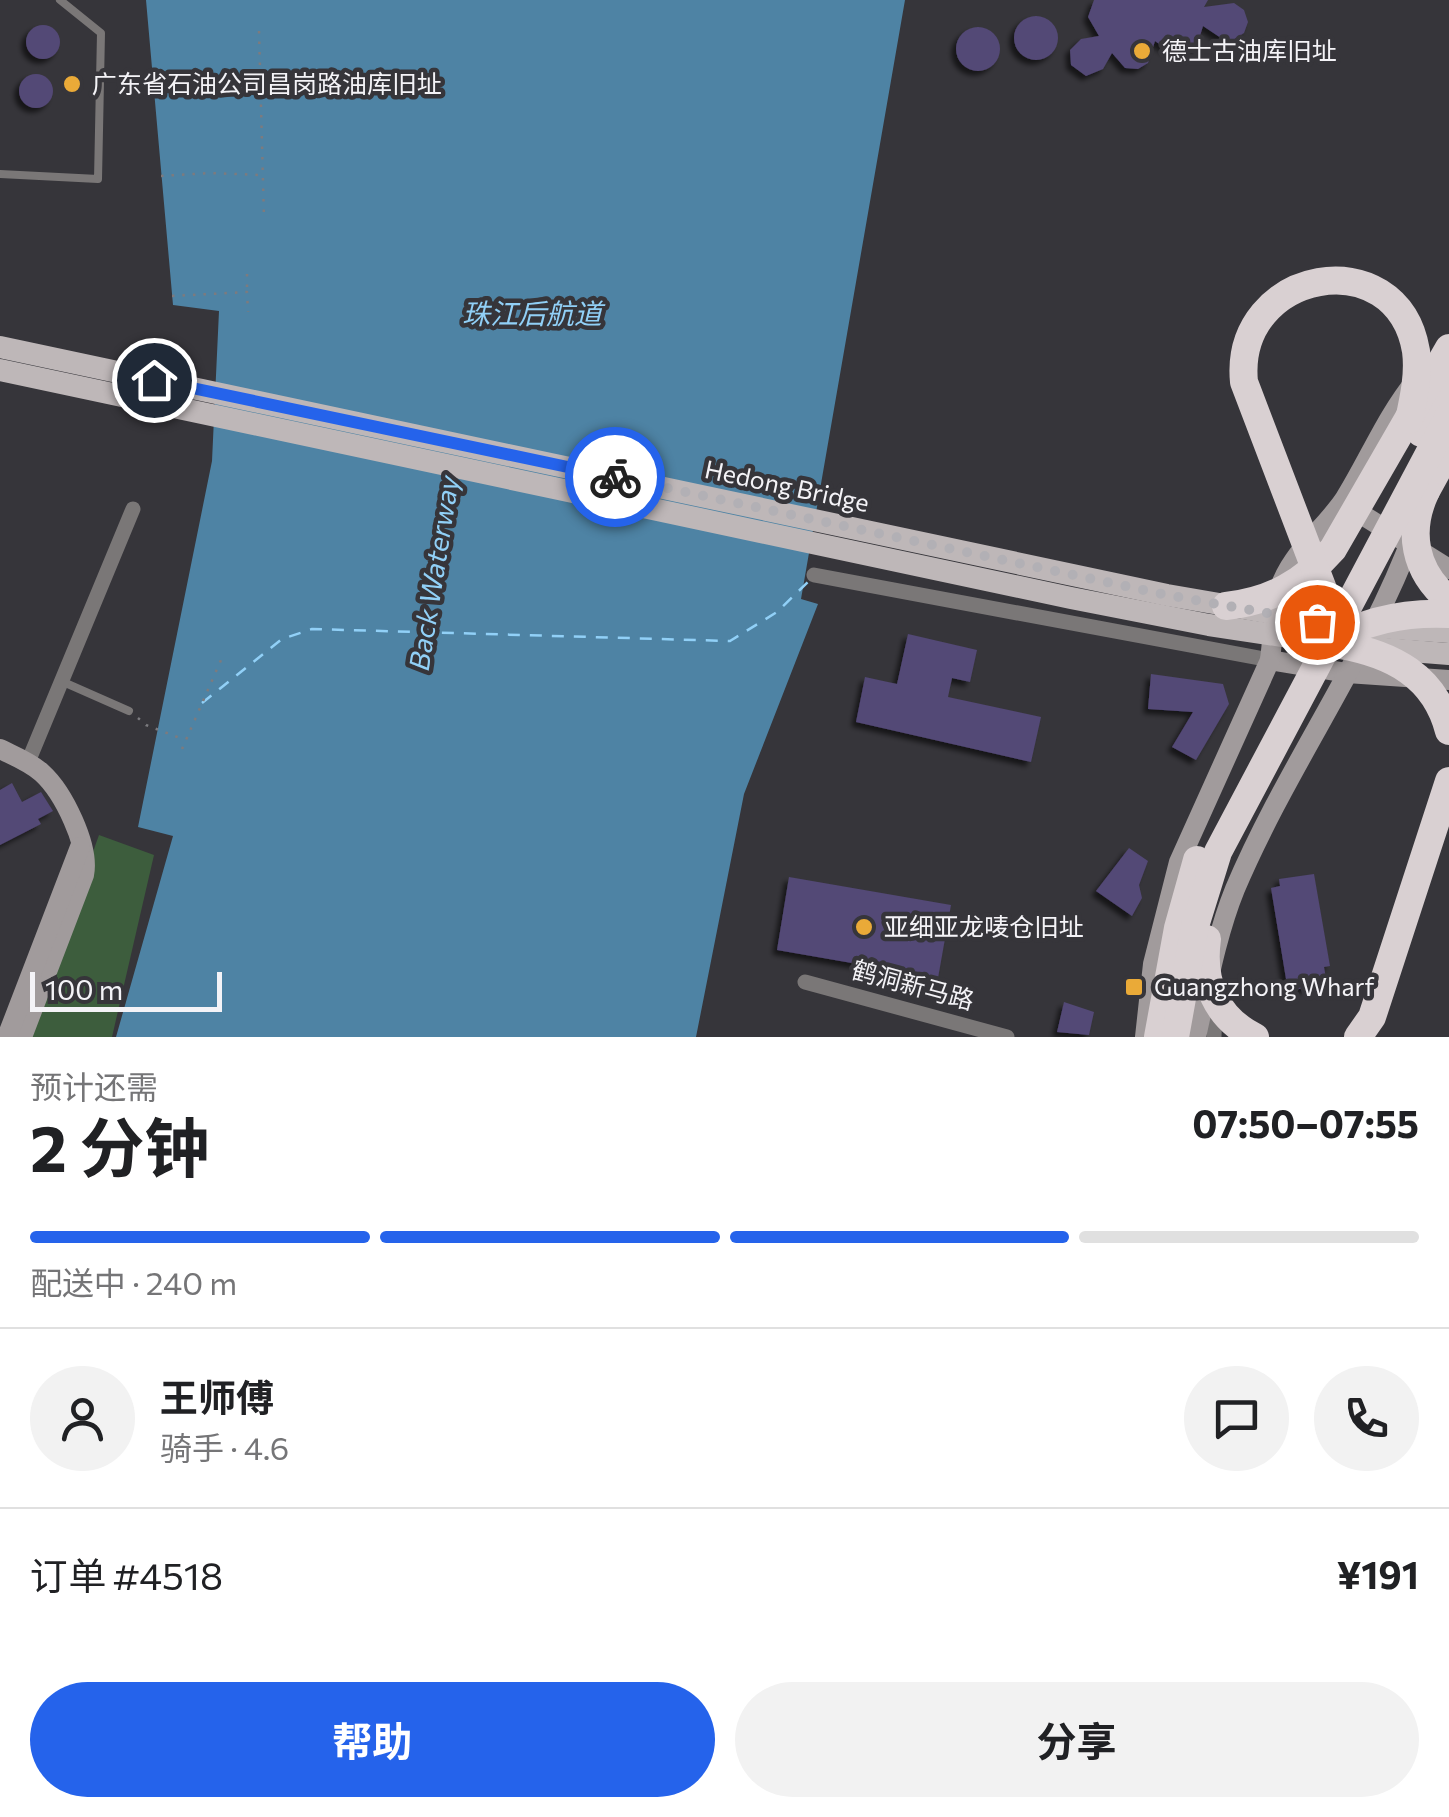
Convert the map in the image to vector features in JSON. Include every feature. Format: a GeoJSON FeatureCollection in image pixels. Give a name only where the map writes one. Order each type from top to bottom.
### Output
{"type":"FeatureCollection","features":[{"type":"Feature","properties":{"kind":"highway"},"geometry":{"type":"LineString","coordinates":[[1314,666],[1328,627],[1326,597],[1244,382],[1246,348],[1261,316],[1292,290],[1327,280],[1364,285],[1384,296],[1406,324],[1414,344],[1417,377],[1409,420]]}},
{"type":"Feature","properties":{"kind":"highway"},"geometry":{"type":"LineString","coordinates":[[1226,606],[1271,597],[1300,580],[1326,557],[1347,529],[1449,350]]}},
{"type":"Feature","properties":{"kind":"highway"},"geometry":{"type":"LineString","coordinates":[[1158,1037],[1178,928],[1197,860],[1215,816],[1449,381]]}},
{"type":"Feature","properties":{"kind":"highway"},"geometry":{"type":"LineString","coordinates":[[1175,1037],[1195,926],[1211,870],[1236,813],[1449,416]]}},
{"type":"Feature","properties":{"kind":"highway"},"geometry":{"type":"LineString","coordinates":[[1449,448],[1420,504],[1415,540],[1423,569],[1449,600]]}},
{"type":"Feature","properties":{"kind":"highway"},"geometry":{"type":"LineString","coordinates":[[1255,1037],[1226,1016],[1212,993],[1205,964],[1209,930],[1231,860],[1316,691],[1352,597]]}},
{"type":"Feature","properties":{"kind":"highway"},"geometry":{"type":"LineString","coordinates":[[1275,701],[1305,661],[1345,633],[1397,616],[1449,614]]}},
{"type":"Feature","properties":{"kind":"highway"},"geometry":{"type":"LineString","coordinates":[[1343,659],[1380,654],[1417,675],[1437,700],[1449,731]]}},
{"type":"Feature","properties":{"kind":"highway"},"geometry":{"type":"LineString","coordinates":[[1358,1037],[1372,1017],[1449,781]]}},
{"type":"Feature","properties":{"kind":"main road","name":"Hedong Bridge"},"geometry":{"type":"LineString","coordinates":[[0,347],[1226,606],[1340,625],[1449,632]]}},
{"type":"Feature","properties":{"kind":"main road","name":"Hedong Bridge"},"geometry":{"type":"LineString","coordinates":[[0,370],[1343,659],[1449,654]]}},
{"type":"Feature","properties":{"kind":"street"},"geometry":{"type":"LineString","coordinates":[[1145,1037],[1156,951],[1179,862],[1270,660],[1282,578],[1342,502],[1400,399],[1424,370],[1449,350]]}},
{"type":"Feature","properties":{"kind":"street"},"geometry":{"type":"LineString","coordinates":[[1196,1037],[1234,892],[1255,844],[1343,659],[1394,587],[1420,520],[1449,464]]}},
{"type":"Feature","properties":{"kind":"street"},"geometry":{"type":"LineString","coordinates":[[1342,502],[1449,569]]}},
{"type":"Feature","properties":{"kind":"street"},"geometry":{"type":"LineString","coordinates":[[28,762],[133,509]]}},
{"type":"Feature","properties":{"kind":"street"},"geometry":{"type":"LineString","coordinates":[[814,575],[1270,660],[1343,659],[1449,680]]}},
{"type":"Feature","properties":{"kind":"street"},"geometry":{"type":"LineString","coordinates":[[0,749],[46,776],[56,790],[86,860],[22,1037]]}},
{"type":"Feature","properties":{"kind":"street"},"geometry":{"type":"LineString","coordinates":[[7,1037],[81,845]]}},
{"type":"Feature","properties":{"kind":"street"},"geometry":{"type":"LineString","coordinates":[[1214,1037],[1216,951]]}},
{"type":"Feature","properties":{"kind":"street","name":"鹤洞新马路"},"geometry":{"type":"LineString","coordinates":[[806,982],[996,1036]]}},
{"type":"Feature","properties":{"kind":"lane"},"geometry":{"type":"LineString","coordinates":[[0,174],[98,179],[100,34],[60,0]]}},
{"type":"Feature","properties":{"kind":"lane"},"geometry":{"type":"LineString","coordinates":[[62,682],[129,711]]}},
{"type":"Feature","properties":{"kind":"path"},"geometry":{"type":"LineString","coordinates":[[259,31],[264,219]]}},
{"type":"Feature","properties":{"kind":"path"},"geometry":{"type":"LineString","coordinates":[[154,92],[260,90]]}},
{"type":"Feature","properties":{"kind":"path"},"geometry":{"type":"LineString","coordinates":[[162,176],[262,175]]}},
{"type":"Feature","properties":{"kind":"path"},"geometry":{"type":"LineString","coordinates":[[247,274],[248,312]]}},
{"type":"Feature","properties":{"kind":"path"},"geometry":{"type":"LineString","coordinates":[[172,296],[247,292]]}},
{"type":"Feature","properties":{"kind":"path"},"geometry":{"type":"LineString","coordinates":[[182,749],[221,660]]}},
{"type":"Feature","properties":{"kind":"path"},"geometry":{"type":"LineString","coordinates":[[146,725],[186,740]]}},
{"type":"Feature","properties":{"kind":"green space"},"geometry":{"type":"Polygon","coordinates":[[[99,835],[154,855],[112,1037],[27,1037],[99,835]]]}},
{"type":"Feature","properties":{"kind":"water","name":"珠江后航道"},"geometry":{"type":"Polygon","coordinates":[[[146,0],[905,0],[801,599],[818,604],[744,794],[696,1037],[116,1037],[173,836],[138,827],[212,461],[219,311],[173,305],[146,0]]]}},
{"type":"Feature","properties":{"kind":"building"},"geometry":{"type":"Polygon","coordinates":[[[1094,0],[1208,0],[1204,7],[1234,3],[1244,10],[1248,22],[1244,33],[1233,40],[1221,38],[1203,26],[1196,49],[1185,55],[1173,54],[1155,41],[1148,63],[1138,69],[1125,68],[1112,53],[1103,69],[1086,76],[1071,65],[1070,50],[1081,39],[1099,36],[1088,17],[1094,0]]]}},
{"type":"Feature","properties":{"kind":"building"},"geometry":{"type":"Polygon","coordinates":[[[1036,16],[1052,22],[1058,38],[1052,54],[1036,60],[1020,54],[1014,38],[1020,22],[1036,16]]]}},
{"type":"Feature","properties":{"kind":"building"},"geometry":{"type":"Polygon","coordinates":[[[43,25],[55,30],[60,42],[55,54],[43,59],[31,54],[26,42],[31,30],[43,25]]]}},
{"type":"Feature","properties":{"kind":"building"},"geometry":{"type":"Polygon","coordinates":[[[978,27],[993,34],[1000,49],[993,64],[978,71],[963,64],[956,49],[963,34],[978,27]]]}},
{"type":"Feature","properties":{"kind":"building"},"geometry":{"type":"Polygon","coordinates":[[[36,74],[48,79],[53,91],[48,103],[36,108],[24,103],[19,91],[24,79],[36,74]]]}},
{"type":"Feature","properties":{"kind":"building"},"geometry":{"type":"Polygon","coordinates":[[[908,634],[977,650],[970,682],[952,678],[948,697],[1041,717],[1031,762],[856,722],[865,677],[897,684],[908,634]]]}},
{"type":"Feature","properties":{"kind":"building"},"geometry":{"type":"Polygon","coordinates":[[[1151,674],[1223,684],[1229,704],[1196,760],[1172,747],[1193,712],[1148,709],[1151,674]]]}},
{"type":"Feature","properties":{"kind":"building"},"geometry":{"type":"Polygon","coordinates":[[[12,783],[22,802],[41,792],[53,811],[38,819],[41,824],[0,845],[0,790],[12,783]]]}},
{"type":"Feature","properties":{"kind":"building"},"geometry":{"type":"Polygon","coordinates":[[[1129,848],[1148,861],[1139,885],[1142,898],[1132,916],[1096,891],[1129,848]]]}},
{"type":"Feature","properties":{"kind":"building"},"geometry":{"type":"Polygon","coordinates":[[[1314,874],[1330,966],[1324,967],[1327,984],[1288,991],[1271,888],[1280,886],[1279,879],[1314,874]]]}},
{"type":"Feature","properties":{"kind":"building","name":"亚细亚龙唛仓旧址"},"geometry":{"type":"Polygon","coordinates":[[[789,877],[951,905],[938,978],[777,950],[789,877]]]}},
{"type":"Feature","properties":{"kind":"building"},"geometry":{"type":"Polygon","coordinates":[[[1064,1002],[1094,1012],[1089,1035],[1057,1032],[1064,1002]]]}},
{"type":"Feature","properties":{"kind":"ferry route"},"geometry":{"type":"LineString","coordinates":[[202,703],[282,639],[312,629],[730,641],[777,612],[810,580]]}},
{"type":"Feature","properties":{"kind":"way so far"},"geometry":{"type":"LineString","coordinates":[[615,477],[1167,595],[1317,622]]}},
{"type":"Feature","properties":{"kind":"place","name":"德士古油库旧址"},"geometry":{"type":"Point","coordinates":[1142,51]}},
{"type":"Feature","properties":{"kind":"place","name":"广东省石油公司昌岗路油库旧址"},"geometry":{"type":"Point","coordinates":[72,84]}},
{"type":"Feature","properties":{"kind":"place","name":"亚细亚龙唛仓旧址"},"geometry":{"type":"Point","coordinates":[864,927]}},
{"type":"Feature","properties":{"kind":"place","name":"Guangzhong Wharf"},"geometry":{"type":"Point","coordinates":[1134,987]}},
{"type":"Feature","properties":{"kind":"route"},"geometry":{"type":"LineString","coordinates":[[154,380],[615,477]]}},
{"type":"Feature","properties":{"kind":"water label","name":"Back Waterway"},"geometry":{"type":"Point","coordinates":[434,573]}}]}
